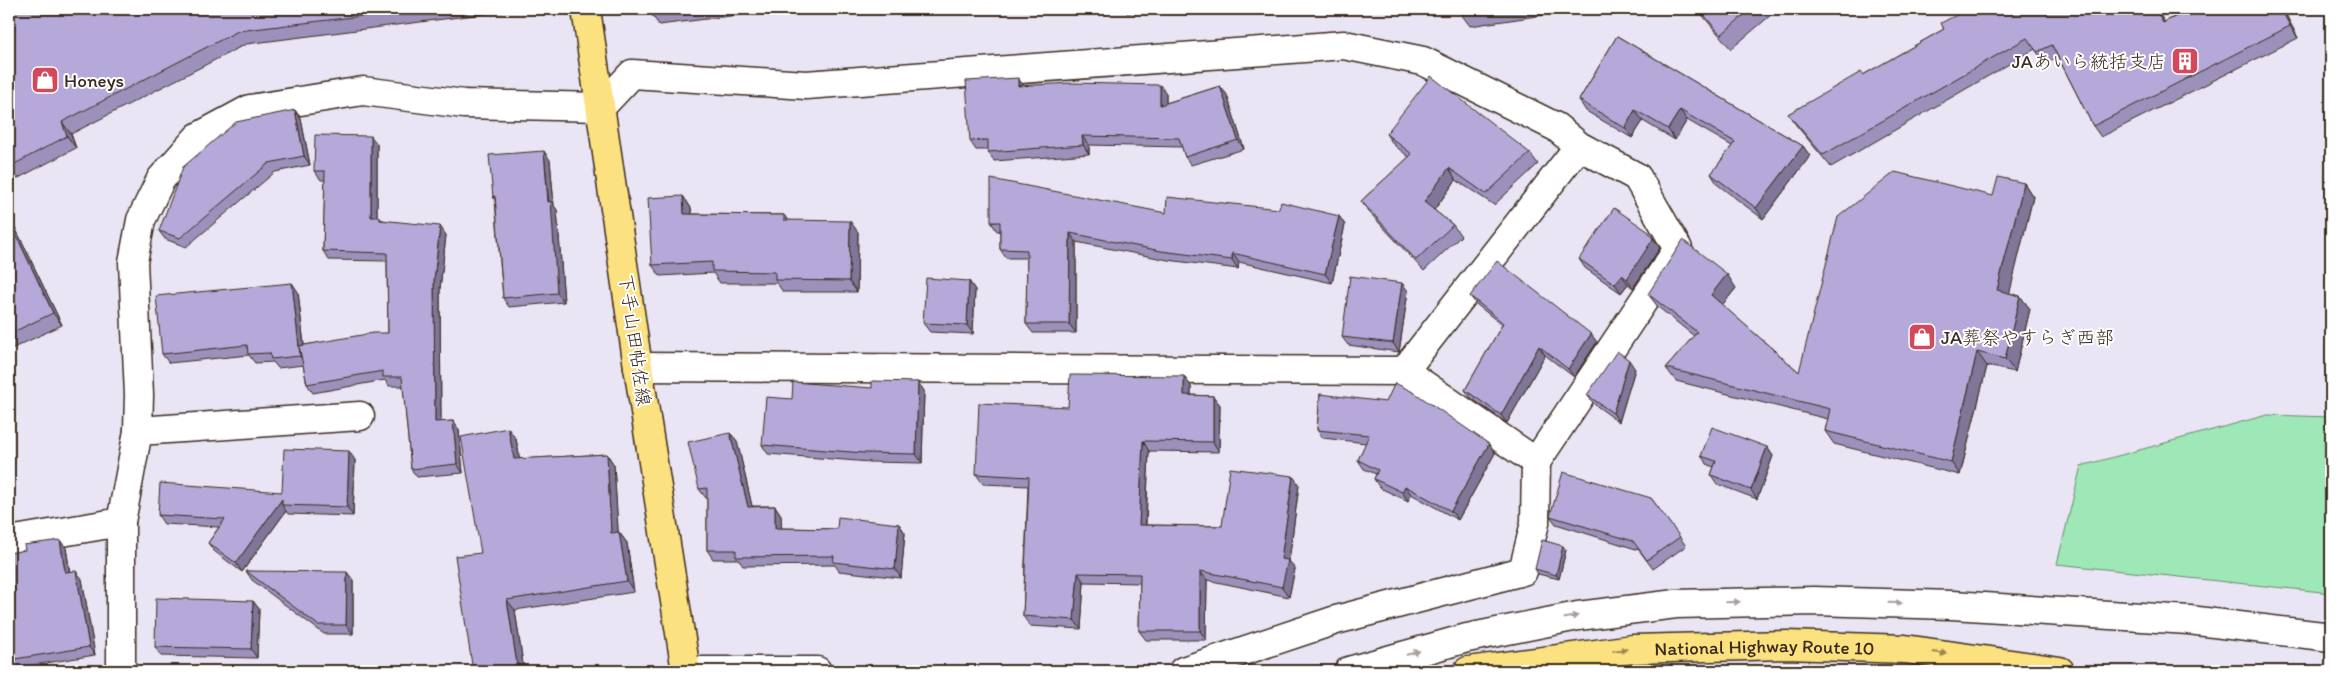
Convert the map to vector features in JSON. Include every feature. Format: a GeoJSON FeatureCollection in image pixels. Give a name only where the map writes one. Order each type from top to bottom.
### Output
{"type":"FeatureCollection","features":[{"type":"Feature","properties":{"kind":"main road","name":"下手山田帖佐線"},"geometry":{"type":"LineString","coordinates":[[586,9],[638,367],[686,671]]}},
{"type":"Feature","properties":{"kind":"main road","name":"National Highway Route 10"},"geometry":{"type":"LineString","coordinates":[[1468,671],[1633,649],[1787,645],[1905,648],[2060,671]]}},
{"type":"Feature","properties":{"kind":"street"},"geometry":{"type":"LineString","coordinates":[[121,671],[121,522],[138,432],[139,395],[133,262],[141,220],[161,179],[198,136],[250,109],[363,91],[464,104],[601,107],[632,74],[806,86],[1344,45],[1423,61],[1556,127],[1579,146],[1637,177],[1678,249],[1536,462],[1535,523],[1523,571],[1336,620],[1183,671]]}},
{"type":"Feature","properties":{"kind":"street"},"geometry":{"type":"LineString","coordinates":[[1404,371],[1579,146]]}},
{"type":"Feature","properties":{"kind":"street"},"geometry":{"type":"LineString","coordinates":[[638,367],[1404,371],[1536,462]]}},
{"type":"Feature","properties":{"kind":"street"},"geometry":{"type":"LineString","coordinates":[[138,432],[360,416]]}},
{"type":"Feature","properties":{"kind":"street"},"geometry":{"type":"LineString","coordinates":[[9,541],[121,522]]}},
{"type":"Feature","properties":{"kind":"street"},"geometry":{"type":"LineString","coordinates":[[1349,671],[1467,638],[1578,616],[1676,604],[1814,601],[1952,605],[2189,620],[2331,637]]}},
{"type":"Feature","properties":{"kind":"street"},"geometry":{"type":"LineString","coordinates":[[686,671],[817,671]]}},
{"type":"Feature","properties":{"kind":"green space"},"geometry":{"type":"Polygon","coordinates":[[[2267,415],[2331,417],[2331,593],[2057,564],[2081,466],[2267,415]]]}},
{"type":"Feature","properties":{"kind":"building"},"geometry":{"type":"Polygon","coordinates":[[[9,9],[419,9],[238,31],[62,122],[67,136],[9,167],[9,9]]]}},
{"type":"Feature","properties":{"kind":"building"},"geometry":{"type":"Polygon","coordinates":[[[650,9],[679,9],[650,12],[650,9]]]}},
{"type":"Feature","properties":{"kind":"building"},"geometry":{"type":"Polygon","coordinates":[[[1461,9],[1494,9],[1461,14],[1461,9]]]}},
{"type":"Feature","properties":{"kind":"building"},"geometry":{"type":"Polygon","coordinates":[[[1699,9],[1751,9],[1721,35],[1699,9]]]}},
{"type":"Feature","properties":{"kind":"building"},"geometry":{"type":"Polygon","coordinates":[[[1968,9],[2155,9],[2163,23],[2190,9],[2281,9],[2290,26],[2093,126],[2052,45],[2037,52],[2027,38],[1823,155],[1788,114],[1861,72],[1863,75],[1944,29],[1941,23],[1968,9]]]}},
{"type":"Feature","properties":{"kind":"building"},"geometry":{"type":"Polygon","coordinates":[[[1617,36],[1803,146],[1756,208],[1711,174],[1735,142],[1680,110],[1668,129],[1635,110],[1625,128],[1579,100],[1617,36]]]}},
{"type":"Feature","properties":{"kind":"building"},"geometry":{"type":"Polygon","coordinates":[[[1431,76],[1530,153],[1486,194],[1449,168],[1424,202],[1453,225],[1416,260],[1361,201],[1412,154],[1386,134],[1431,76]]]}},
{"type":"Feature","properties":{"kind":"building"},"geometry":{"type":"Polygon","coordinates":[[[1018,78],[1018,86],[1072,83],[1160,85],[1160,105],[1220,86],[1238,140],[1185,157],[1179,138],[1082,136],[1083,145],[988,152],[988,140],[970,141],[966,81],[1018,78]]]}},
{"type":"Feature","properties":{"kind":"building"},"geometry":{"type":"Polygon","coordinates":[[[295,110],[304,156],[269,163],[180,238],[159,231],[183,167],[236,122],[295,110]]]}},
{"type":"Feature","properties":{"kind":"building"},"geometry":{"type":"Polygon","coordinates":[[[315,135],[371,136],[371,217],[380,217],[380,220],[440,226],[434,280],[435,422],[453,421],[457,464],[411,469],[402,377],[383,377],[383,371],[307,384],[299,346],[373,333],[388,333],[387,253],[323,251],[325,171],[314,171],[315,135]]]}},
{"type":"Feature","properties":{"kind":"building"},"geometry":{"type":"Polygon","coordinates":[[[544,151],[548,202],[551,201],[557,293],[503,298],[495,196],[493,197],[489,155],[544,151]]]}},
{"type":"Feature","properties":{"kind":"building","name":"JA葬祭やすらぎ西部"},"geometry":{"type":"Polygon","coordinates":[[[1895,172],[1993,196],[1998,177],[2024,183],[1997,290],[2020,296],[2005,359],[1977,352],[1951,462],[1825,431],[1830,409],[1666,368],[1697,332],[1648,294],[1683,240],[1727,274],[1711,295],[1799,372],[1838,217],[1895,172]]]}},
{"type":"Feature","properties":{"kind":"building"},"geometry":{"type":"Polygon","coordinates":[[[991,179],[1166,213],[1167,197],[1279,209],[1281,202],[1339,216],[1325,274],[1232,253],[1232,260],[1161,251],[1070,233],[1069,324],[1026,324],[1027,250],[1000,249],[1000,222],[991,222],[991,179]]]}},
{"type":"Feature","properties":{"kind":"building"},"geometry":{"type":"Polygon","coordinates":[[[683,196],[684,214],[784,215],[784,220],[850,221],[849,281],[775,280],[775,272],[712,271],[712,262],[652,265],[648,198],[683,196]]]}},
{"type":"Feature","properties":{"kind":"building"},"geometry":{"type":"Polygon","coordinates":[[[1614,208],[1649,232],[1653,239],[1627,279],[1622,275],[1615,284],[1579,259],[1614,208]]]}},
{"type":"Feature","properties":{"kind":"building"},"geometry":{"type":"Polygon","coordinates":[[[9,220],[53,313],[9,334],[9,220]]]}},
{"type":"Feature","properties":{"kind":"building"},"geometry":{"type":"Polygon","coordinates":[[[1497,261],[1591,334],[1568,369],[1539,346],[1501,415],[1465,390],[1503,323],[1470,296],[1497,261]]]}},
{"type":"Feature","properties":{"kind":"building"},"geometry":{"type":"Polygon","coordinates":[[[1350,276],[1402,283],[1393,343],[1342,337],[1350,276]]]}},
{"type":"Feature","properties":{"kind":"building"},"geometry":{"type":"Polygon","coordinates":[[[926,278],[969,281],[967,325],[923,323],[926,278]]]}},
{"type":"Feature","properties":{"kind":"building"},"geometry":{"type":"Polygon","coordinates":[[[292,283],[300,356],[271,359],[270,353],[248,354],[247,345],[162,354],[156,296],[292,283]]]}},
{"type":"Feature","properties":{"kind":"building"},"geometry":{"type":"Polygon","coordinates":[[[1617,351],[1629,360],[1613,413],[1587,395],[1617,351]]]}},
{"type":"Feature","properties":{"kind":"building"},"geometry":{"type":"Polygon","coordinates":[[[1070,375],[1184,376],[1184,395],[1213,396],[1213,442],[1143,441],[1139,525],[1222,526],[1230,468],[1293,476],[1281,559],[1288,560],[1282,587],[1200,571],[1200,631],[1139,631],[1140,574],[1078,573],[1074,620],[1023,616],[1029,477],[976,474],[979,403],[1068,407],[1070,375]]]}},
{"type":"Feature","properties":{"kind":"building"},"geometry":{"type":"Polygon","coordinates":[[[872,381],[918,382],[916,454],[864,453],[762,445],[766,397],[792,399],[793,382],[872,388],[872,381]]]}},
{"type":"Feature","properties":{"kind":"building"},"geometry":{"type":"Polygon","coordinates":[[[1395,383],[1415,393],[1489,444],[1451,511],[1405,486],[1402,492],[1374,479],[1378,470],[1358,460],[1369,435],[1317,430],[1320,394],[1386,402],[1395,383]]]}},
{"type":"Feature","properties":{"kind":"building"},"geometry":{"type":"Polygon","coordinates":[[[1712,427],[1767,447],[1751,490],[1711,475],[1716,461],[1701,456],[1712,427]]]}},
{"type":"Feature","properties":{"kind":"building"},"geometry":{"type":"Polygon","coordinates":[[[508,428],[514,459],[607,454],[611,533],[619,532],[627,581],[507,600],[518,671],[473,671],[455,556],[481,553],[461,437],[508,428]]]}},
{"type":"Feature","properties":{"kind":"building"},"geometry":{"type":"Polygon","coordinates":[[[730,433],[748,507],[775,506],[775,528],[837,529],[838,517],[899,524],[895,569],[833,562],[834,556],[736,557],[736,550],[707,550],[707,488],[699,489],[688,442],[730,433]]]}},
{"type":"Feature","properties":{"kind":"building"},"geometry":{"type":"Polygon","coordinates":[[[284,449],[349,451],[347,507],[282,505],[282,499],[236,563],[208,543],[225,519],[158,515],[160,483],[282,492],[284,449]]]}},
{"type":"Feature","properties":{"kind":"building"},"geometry":{"type":"Polygon","coordinates":[[[1563,472],[1651,498],[1680,537],[1647,560],[1633,541],[1550,516],[1563,472]]]}},
{"type":"Feature","properties":{"kind":"building"},"geometry":{"type":"Polygon","coordinates":[[[60,540],[65,572],[76,571],[89,647],[9,660],[9,553],[25,550],[24,545],[60,540]]]}},
{"type":"Feature","properties":{"kind":"building"},"geometry":{"type":"Polygon","coordinates":[[[1542,540],[1563,546],[1556,575],[1535,569],[1542,540]]]}},
{"type":"Feature","properties":{"kind":"building"},"geometry":{"type":"Polygon","coordinates":[[[246,571],[347,572],[346,625],[318,625],[246,571]]]}},
{"type":"Feature","properties":{"kind":"building"},"geometry":{"type":"Polygon","coordinates":[[[156,598],[253,601],[251,649],[155,647],[156,598]]]}},
{"type":"Feature","properties":{"kind":"place","name":"JAあいら統括支店"},"geometry":{"type":"Point","coordinates":[2185,61]}},
{"type":"Feature","properties":{"kind":"place","name":"Honeys"},"geometry":{"type":"Point","coordinates":[45,80]}},
{"type":"Feature","properties":{"kind":"place","name":"JA葬祭やすらぎ西部"},"geometry":{"type":"Point","coordinates":[1922,337]}}]}
